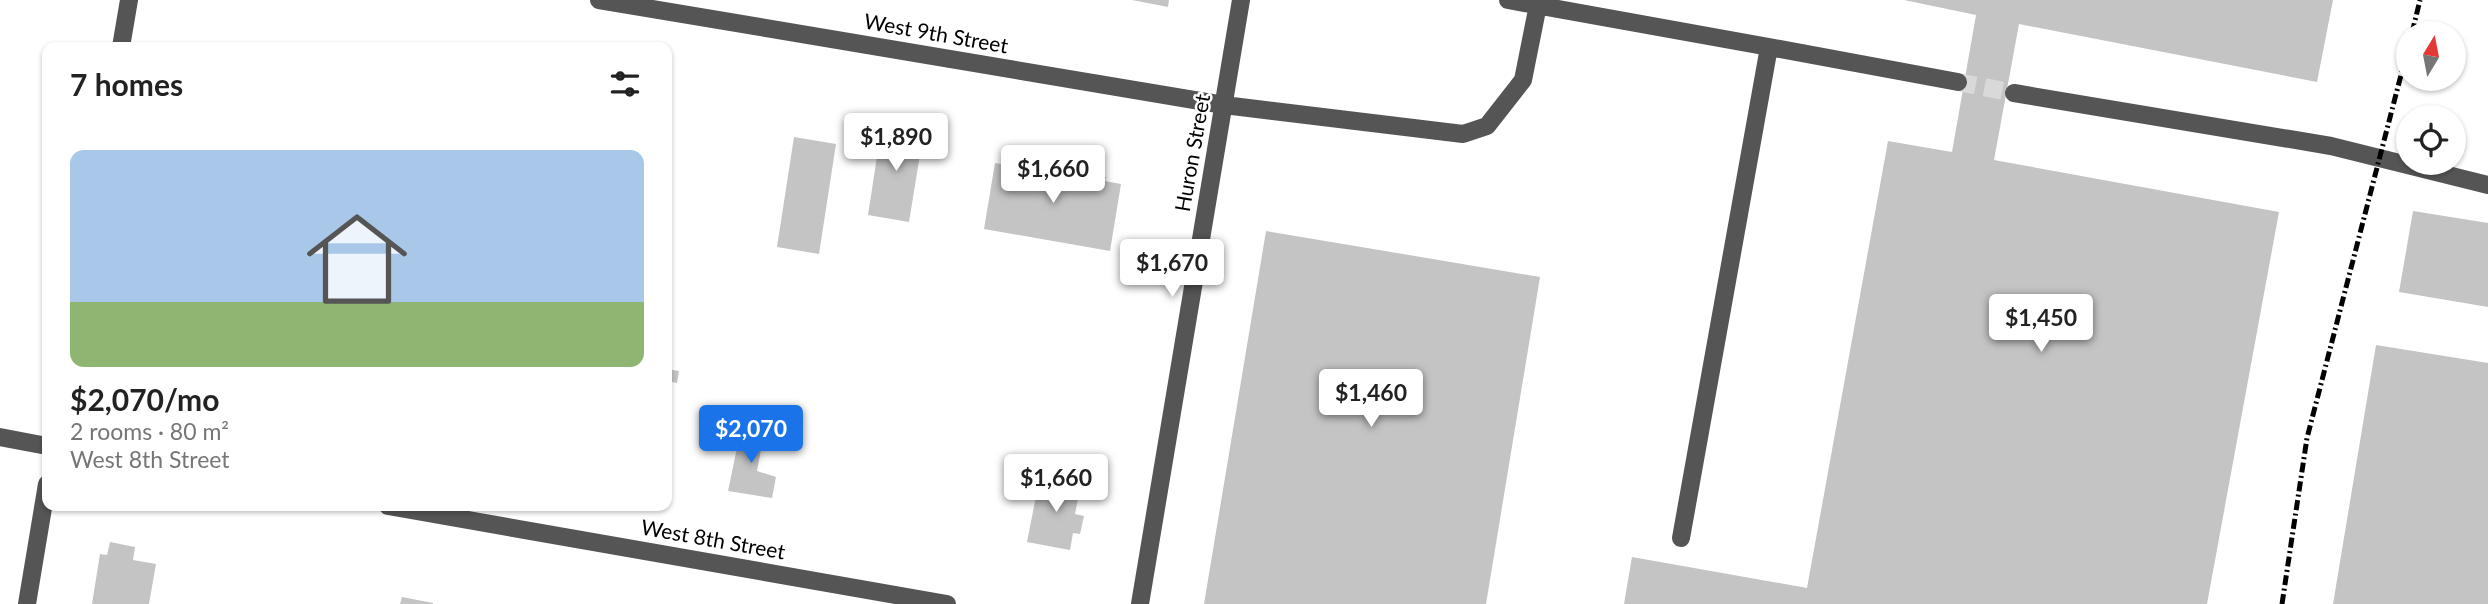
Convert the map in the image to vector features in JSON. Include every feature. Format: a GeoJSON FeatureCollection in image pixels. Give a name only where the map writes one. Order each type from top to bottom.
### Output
{"type":"FeatureCollection","features":[{"type":"Feature","properties":{"kind":"street"},"geometry":{"type":"LineString","coordinates":[[122,42],[129,0]]}},
{"type":"Feature","properties":{"kind":"street","name":"West 9th Street"},"geometry":{"type":"LineString","coordinates":[[599,0],[1224,105],[1463,134],[1487,126],[1523,80],[1538,5]]}},
{"type":"Feature","properties":{"kind":"street","name":"Huron Street"},"geometry":{"type":"LineString","coordinates":[[1140,604],[1241,0]]}},
{"type":"Feature","properties":{"kind":"street"},"geometry":{"type":"LineString","coordinates":[[1508,0],[1958,82]]}},
{"type":"Feature","properties":{"kind":"street"},"geometry":{"type":"LineString","coordinates":[[1681,538],[1769,47]]}},
{"type":"Feature","properties":{"kind":"street"},"geometry":{"type":"LineString","coordinates":[[2014,93],[2331,146],[2488,185]]}},
{"type":"Feature","properties":{"kind":"street"},"geometry":{"type":"LineString","coordinates":[[0,437],[42,445]]}},
{"type":"Feature","properties":{"kind":"street"},"geometry":{"type":"LineString","coordinates":[[27,604],[42,511]]}},
{"type":"Feature","properties":{"kind":"street","name":"West 8th Street"},"geometry":{"type":"LineString","coordinates":[[417,511],[947,604]]}},
{"type":"Feature","properties":{"kind":"building"},"geometry":{"type":"Polygon","coordinates":[[[1132,0],[1169,0],[1168,7],[1132,0]]]}},
{"type":"Feature","properties":{"kind":"building"},"geometry":{"type":"Polygon","coordinates":[[[1904,0],[2333,0],[2317,82],[2019,24],[1994,160],[2279,212],[2207,604],[1624,604],[1632,557],[1807,588],[1888,141],[1952,152],[1976,15],[1904,0]]]}},
{"type":"Feature","properties":{"kind":"building"},"geometry":{"type":"Polygon","coordinates":[[[882,124],[924,130],[909,222],[868,215],[882,124]]]}},
{"type":"Feature","properties":{"kind":"building"},"geometry":{"type":"Polygon","coordinates":[[[794,137],[836,144],[819,254],[777,247],[794,137]]]}},
{"type":"Feature","properties":{"kind":"building"},"geometry":{"type":"Polygon","coordinates":[[[1013,162],[1106,177],[1105,181],[1121,184],[1110,251],[984,229],[995,163],[1013,166],[1013,162]]]}},
{"type":"Feature","properties":{"kind":"building"},"geometry":{"type":"Polygon","coordinates":[[[2413,211],[2488,223],[2488,307],[2399,292],[2413,211]]]}},
{"type":"Feature","properties":{"kind":"building"},"geometry":{"type":"Polygon","coordinates":[[[1266,231],[1540,277],[1486,604],[1204,604],[1266,231]]]}},
{"type":"Feature","properties":{"kind":"building"},"geometry":{"type":"Polygon","coordinates":[[[2376,345],[2488,363],[2488,604],[2333,604],[2376,345]]]}},
{"type":"Feature","properties":{"kind":"building"},"geometry":{"type":"Polygon","coordinates":[[[672,370],[679,371],[677,383],[672,382],[672,370]]]}},
{"type":"Feature","properties":{"kind":"building"},"geometry":{"type":"Polygon","coordinates":[[[742,424],[765,428],[757,471],[776,477],[772,498],[728,491],[742,424]]]}},
{"type":"Feature","properties":{"kind":"building"},"geometry":{"type":"Polygon","coordinates":[[[1040,476],[1081,483],[1075,514],[1084,516],[1080,534],[1073,533],[1070,550],[1027,542],[1040,476]]]}},
{"type":"Feature","properties":{"kind":"building"},"geometry":{"type":"Polygon","coordinates":[[[110,542],[135,547],[133,560],[156,564],[149,604],[92,604],[100,554],[107,555],[110,542]]]}},
{"type":"Feature","properties":{"kind":"building"},"geometry":{"type":"Polygon","coordinates":[[[402,597],[433,603],[433,604],[400,604],[402,597]]]}},
{"type":"Feature","properties":{"kind":"tunnel"},"geometry":{"type":"LineString","coordinates":[[1958,82],[2014,93]]}},
{"type":"Feature","properties":{"kind":"railway"},"geometry":{"type":"LineString","coordinates":[[2415,21],[2420,0]]}},
{"type":"Feature","properties":{"kind":"railway"},"geometry":{"type":"LineString","coordinates":[[2282,604],[2307,438],[2397,91]]}}]}
